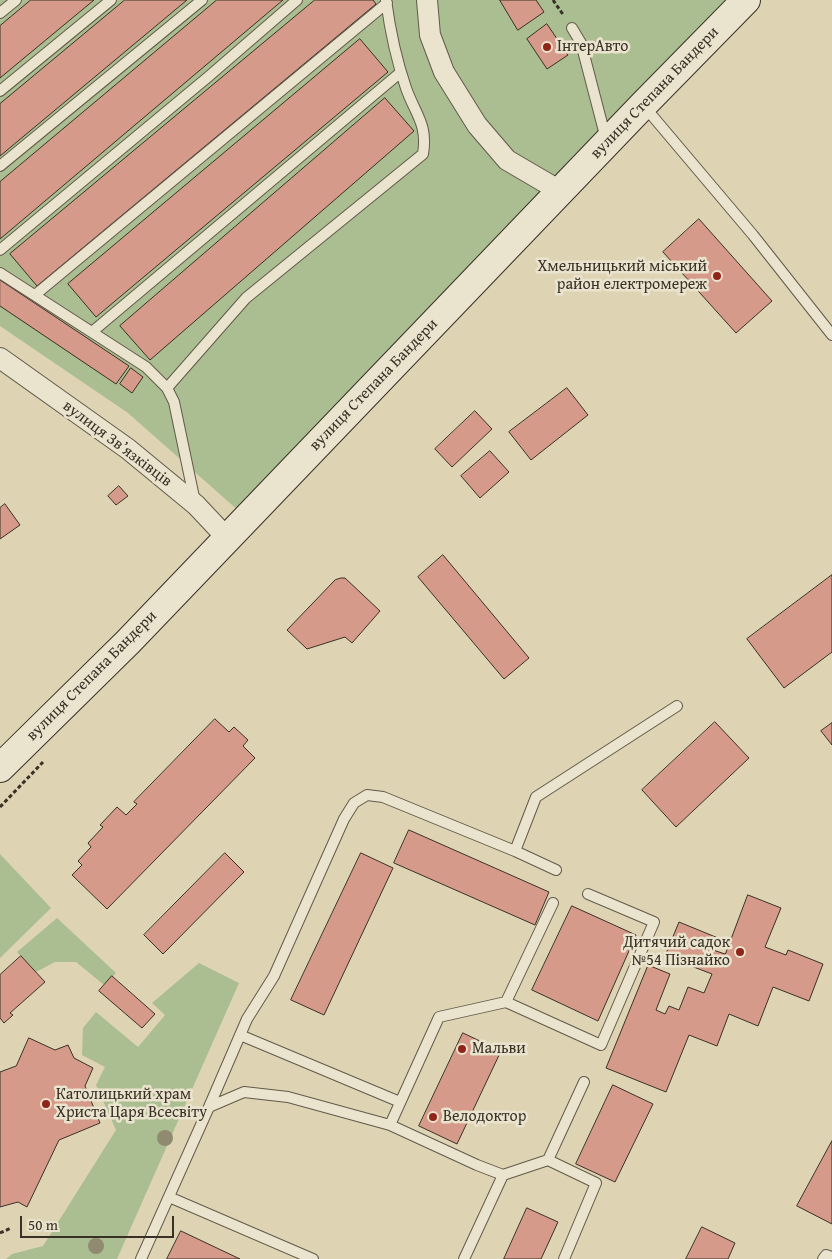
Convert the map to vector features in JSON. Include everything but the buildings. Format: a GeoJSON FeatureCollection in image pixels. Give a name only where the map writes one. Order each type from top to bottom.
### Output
{"type":"FeatureCollection","features":[{"type":"Feature","properties":{"kind":"main road","name":"вулиця Степана Бандери"},"geometry":{"type":"LineString","coordinates":[[0,768],[128,642],[607,142],[746,0]]}},
{"type":"Feature","properties":{"kind":"street"},"geometry":{"type":"LineString","coordinates":[[427,0],[430,35],[444,72],[477,125],[507,160],[560,191]]}},
{"type":"Feature","properties":{"kind":"street","name":"вулиця Звʼязківців"},"geometry":{"type":"LineString","coordinates":[[0,358],[128,449],[196,505],[227,538]]}},
{"type":"Feature","properties":{"kind":"lane"},"geometry":{"type":"LineString","coordinates":[[0,13],[16,0]]}},
{"type":"Feature","properties":{"kind":"lane"},"geometry":{"type":"LineString","coordinates":[[0,91],[111,0]]}},
{"type":"Feature","properties":{"kind":"lane"},"geometry":{"type":"LineString","coordinates":[[0,166],[202,0]]}},
{"type":"Feature","properties":{"kind":"lane"},"geometry":{"type":"LineString","coordinates":[[0,250],[208,77],[297,0]]}},
{"type":"Feature","properties":{"kind":"lane"},"geometry":{"type":"LineString","coordinates":[[167,388],[246,298],[423,154],[424,128],[401,72],[391,36],[386,1]]}},
{"type":"Feature","properties":{"kind":"lane"},"geometry":{"type":"LineString","coordinates":[[35,296],[386,1]]}},
{"type":"Feature","properties":{"kind":"lane"},"geometry":{"type":"LineString","coordinates":[[572,28],[581,43],[607,142]]}},
{"type":"Feature","properties":{"kind":"lane"},"geometry":{"type":"LineString","coordinates":[[92,332],[401,72]]}},
{"type":"Feature","properties":{"kind":"lane"},"geometry":{"type":"LineString","coordinates":[[643,105],[753,235],[832,335]]}},
{"type":"Feature","properties":{"kind":"lane"},"geometry":{"type":"LineString","coordinates":[[0,273],[146,367],[167,388],[174,402],[196,505]]}},
{"type":"Feature","properties":{"kind":"lane"},"geometry":{"type":"LineString","coordinates":[[515,851],[536,797],[677,706]]}},
{"type":"Feature","properties":{"kind":"lane"},"geometry":{"type":"LineString","coordinates":[[140,1259],[247,1018],[274,976],[344,819],[354,804],[367,794],[383,797],[515,851],[556,870]]}},
{"type":"Feature","properties":{"kind":"lane"},"geometry":{"type":"LineString","coordinates":[[390,1125],[439,1017],[506,1002],[601,1045],[654,922],[588,894]]}},
{"type":"Feature","properties":{"kind":"lane"},"geometry":{"type":"LineString","coordinates":[[506,1002],[553,903]]}},
{"type":"Feature","properties":{"kind":"lane"},"geometry":{"type":"LineString","coordinates":[[240,1035],[400,1102]]}},
{"type":"Feature","properties":{"kind":"lane"},"geometry":{"type":"LineString","coordinates":[[548,1160],[584,1082]]}},
{"type":"Feature","properties":{"kind":"lane"},"geometry":{"type":"LineString","coordinates":[[209,1107],[244,1092],[288,1097],[390,1125],[477,1166],[503,1175],[548,1160],[596,1183],[564,1259]]}},
{"type":"Feature","properties":{"kind":"lane"},"geometry":{"type":"LineString","coordinates":[[464,1259],[503,1175]]}},
{"type":"Feature","properties":{"kind":"lane"},"geometry":{"type":"LineString","coordinates":[[169,1197],[313,1259]]}},
{"type":"Feature","properties":{"kind":"lane"},"geometry":{"type":"LineString","coordinates":[[823,1259],[826,1254],[832,1258]]}},
{"type":"Feature","properties":{"kind":"path"},"geometry":{"type":"LineString","coordinates":[[553,0],[572,28]]}},
{"type":"Feature","properties":{"kind":"path"},"geometry":{"type":"LineString","coordinates":[[0,1233],[11,1228]]}},
{"type":"Feature","properties":{"kind":"green space"},"geometry":{"type":"Polygon","coordinates":[[[0,0],[733,0],[240,512],[128,413],[0,326],[0,0]]]}},
{"type":"Feature","properties":{"kind":"green space"},"geometry":{"type":"Polygon","coordinates":[[[0,854],[51,908],[0,958],[0,854]]]}},
{"type":"Feature","properties":{"kind":"green space"},"geometry":{"type":"Polygon","coordinates":[[[57,918],[116,973],[104,985],[76,962],[55,962],[36,972],[17,952],[57,918]]]}},
{"type":"Feature","properties":{"kind":"green space"},"geometry":{"type":"Polygon","coordinates":[[[199,963],[239,983],[117,1259],[6,1259],[12,1254],[43,1246],[116,1130],[96,1085],[105,1067],[82,1055],[83,1028],[96,1012],[138,1047],[165,1015],[152,1003],[199,963]]]}},
{"type":"Feature","properties":{"kind":"place","name":"ІнтерАвто"},"geometry":{"type":"Point","coordinates":[547,47]}},
{"type":"Feature","properties":{"kind":"place","name":"Хмельницький міський район електромереж"},"geometry":{"type":"Point","coordinates":[717,276]}},
{"type":"Feature","properties":{"kind":"place","name":"Дитячий садок №54 Пізнайко"},"geometry":{"type":"Point","coordinates":[740,952]}},
{"type":"Feature","properties":{"kind":"place","name":"Мальви"},"geometry":{"type":"Point","coordinates":[462,1049]}},
{"type":"Feature","properties":{"kind":"place","name":"Католицький храм Христа Царя Всесвіту"},"geometry":{"type":"Point","coordinates":[46,1104]}},
{"type":"Feature","properties":{"kind":"place","name":"Велодоктор"},"geometry":{"type":"Point","coordinates":[433,1117]}}]}
